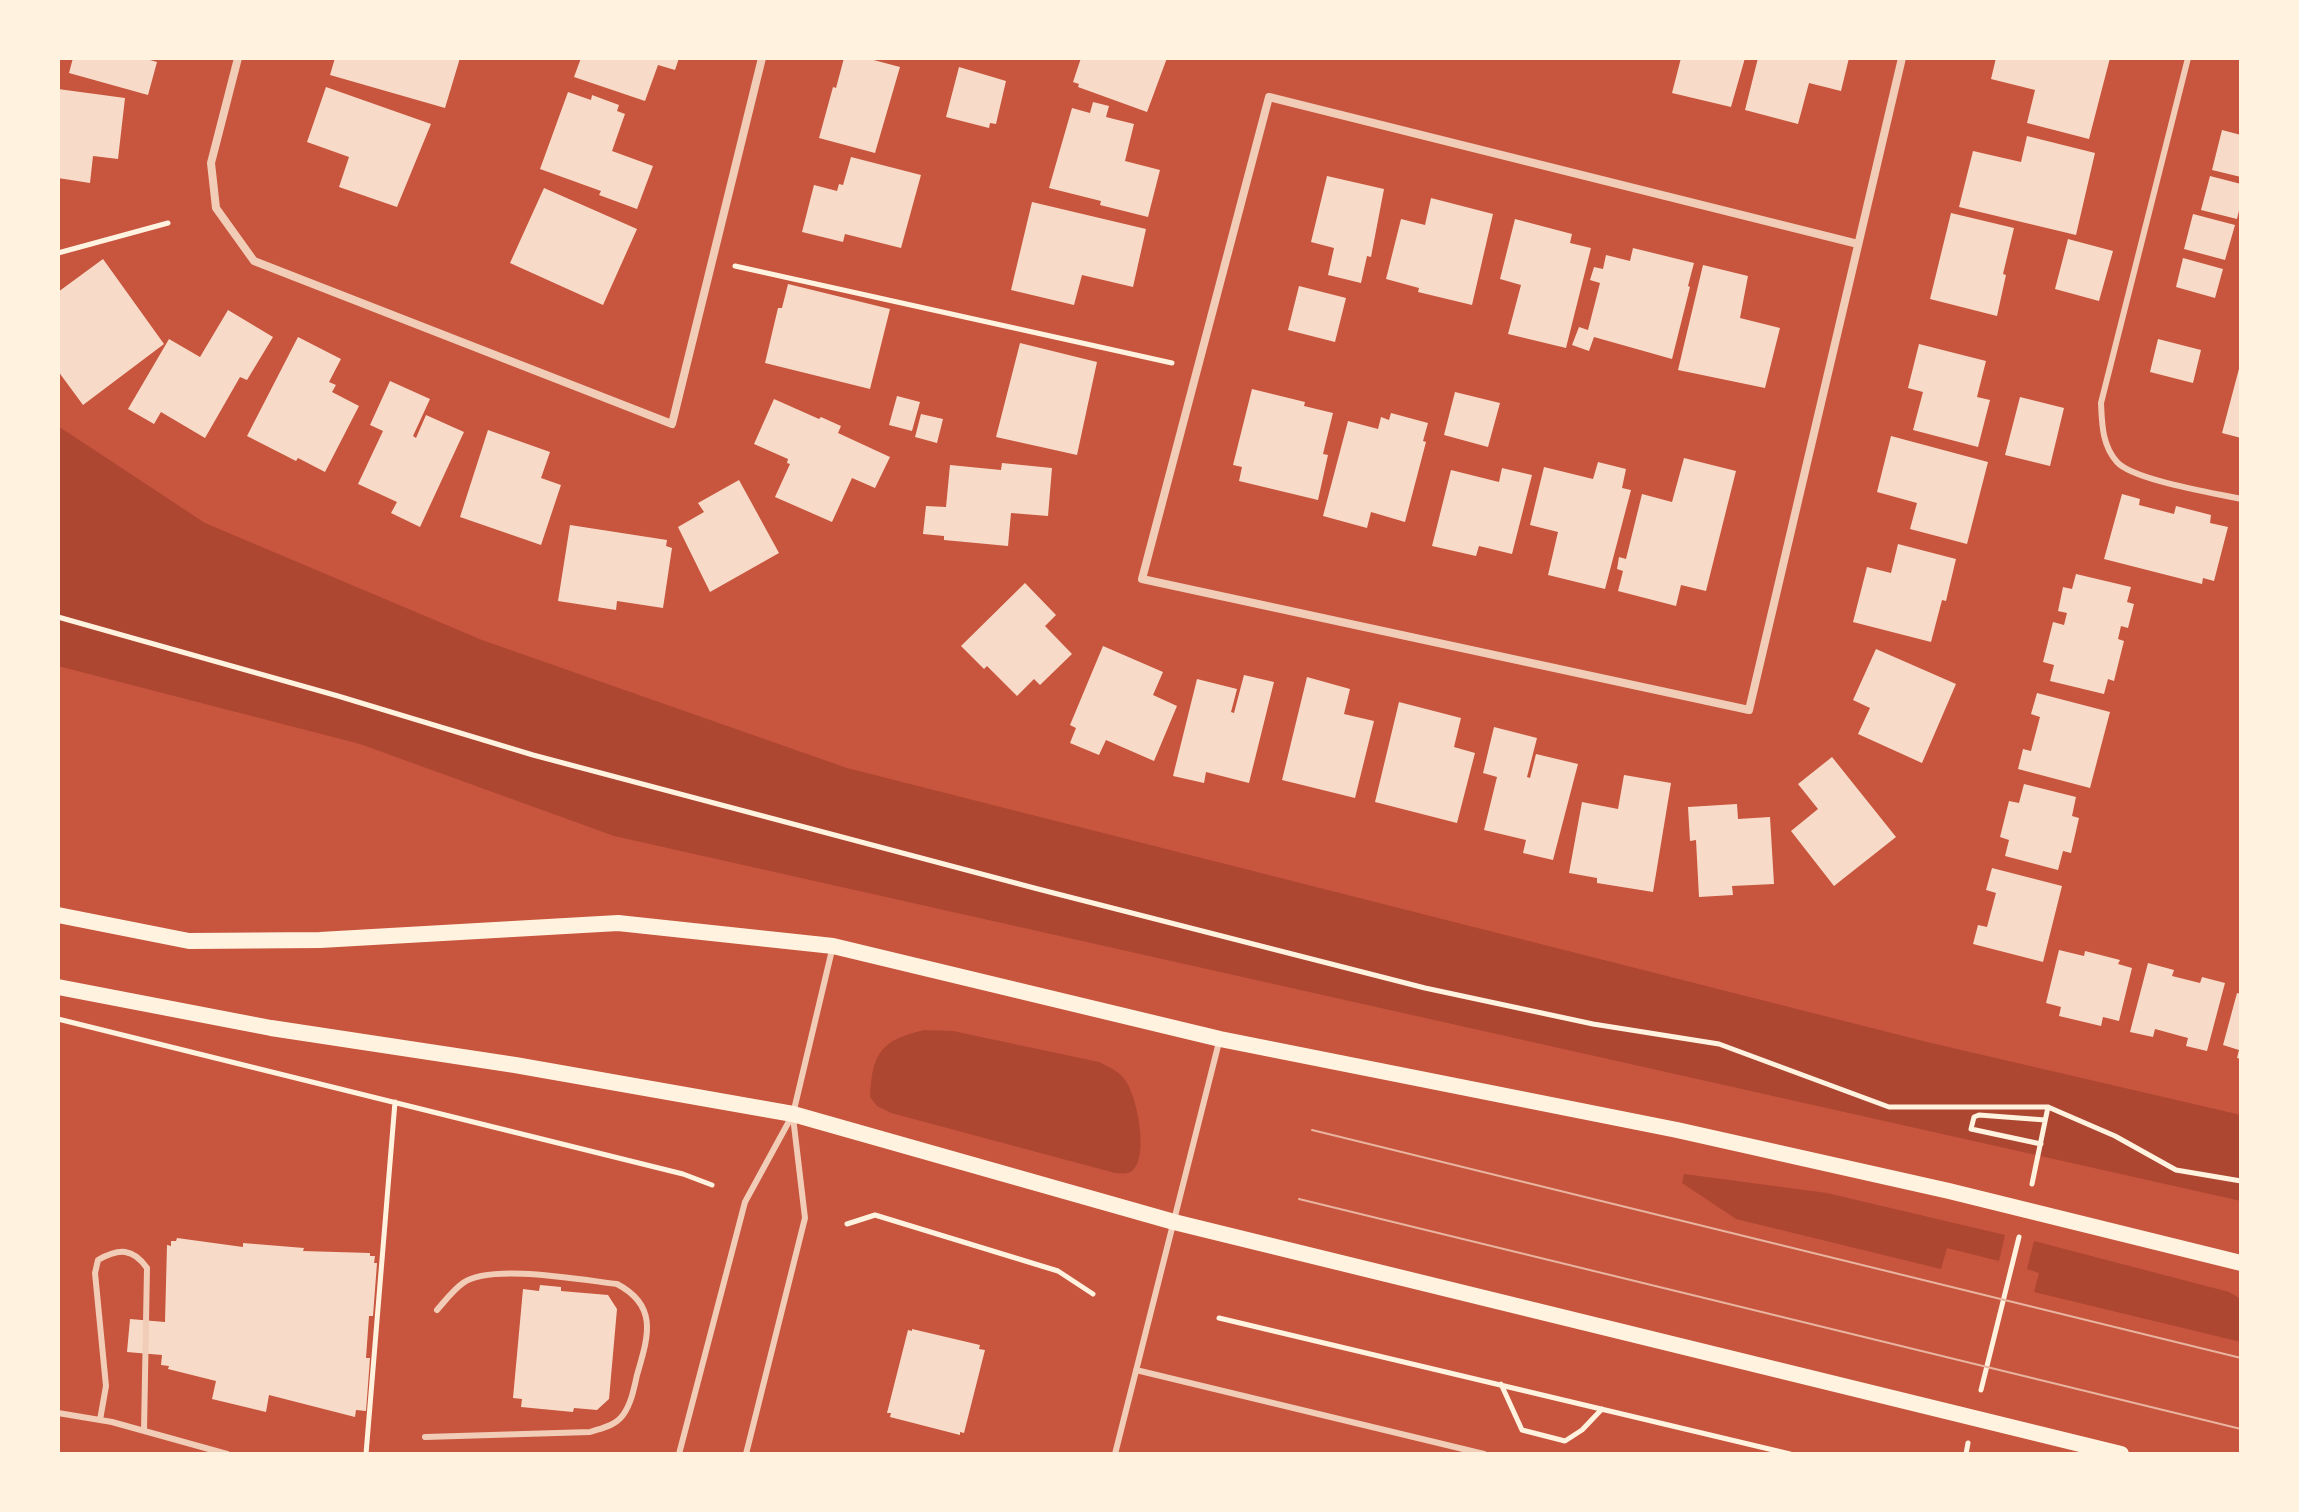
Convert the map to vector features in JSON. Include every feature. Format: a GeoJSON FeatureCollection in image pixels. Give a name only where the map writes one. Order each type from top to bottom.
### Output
{"type":"FeatureCollection","features":[{"type":"Feature","properties":{"kind":"main road"},"geometry":{"type":"LineString","coordinates":[[58,915],[189,941],[320,940],[618,923],[833,946],[1220,1039],[1677,1130],[1949,1191],[2241,1263]]}},
{"type":"Feature","properties":{"kind":"main road"},"geometry":{"type":"LineString","coordinates":[[58,987],[271,1028],[515,1065],[793,1114],[1174,1222],[2110,1453]]}},
{"type":"Feature","properties":{"kind":"street"},"geometry":{"type":"LineString","coordinates":[[238,58],[211,163],[216,208],[254,261],[672,424],[762,58]]}},
{"type":"Feature","properties":{"kind":"street"},"geometry":{"type":"LineString","coordinates":[[1858,244],[1269,97],[1142,579],[1749,710],[1902,58]]}},
{"type":"Feature","properties":{"kind":"lane"},"geometry":{"type":"LineString","coordinates":[[2188,58],[2101,403],[2102,436],[2117,463],[2150,478],[2241,499]]}},
{"type":"Feature","properties":{"kind":"lane"},"geometry":{"type":"LineString","coordinates":[[679,1454],[745,1202],[793,1114],[833,946]]}},
{"type":"Feature","properties":{"kind":"lane"},"geometry":{"type":"LineString","coordinates":[[1115,1454],[1220,1039]]}},
{"type":"Feature","properties":{"kind":"lane"},"geometry":{"type":"LineString","coordinates":[[746,1454],[805,1218],[793,1114]]}},
{"type":"Feature","properties":{"kind":"lane"},"geometry":{"type":"LineString","coordinates":[[100,1420],[105,1373],[95,1273],[98,1260],[114,1251],[128,1251],[140,1258],[147,1268],[144,1431]]}},
{"type":"Feature","properties":{"kind":"lane"},"geometry":{"type":"LineString","coordinates":[[425,1437],[590,1432],[610,1426],[622,1417],[630,1402],[648,1329],[640,1301],[630,1290],[617,1284],[511,1274],[480,1275],[463,1282],[437,1310]]}},
{"type":"Feature","properties":{"kind":"lane"},"geometry":{"type":"LineString","coordinates":[[1136,1370],[1484,1454]]}},
{"type":"Feature","properties":{"kind":"lane"},"geometry":{"type":"LineString","coordinates":[[58,1413],[100,1420],[227,1454]]}},
{"type":"Feature","properties":{"kind":"path"},"geometry":{"type":"LineString","coordinates":[[58,253],[168,223]]}},
{"type":"Feature","properties":{"kind":"path"},"geometry":{"type":"LineString","coordinates":[[712,261],[1172,363]]}},
{"type":"Feature","properties":{"kind":"path"},"geometry":{"type":"LineString","coordinates":[[58,617],[533,755],[1069,897],[1425,988],[1593,1024],[1719,1044],[1889,1107],[2048,1107],[2115,1136],[2176,1170],[2241,1181]]}},
{"type":"Feature","properties":{"kind":"path"},"geometry":{"type":"LineString","coordinates":[[58,1019],[668,1170],[712,1185]]}},
{"type":"Feature","properties":{"kind":"path"},"geometry":{"type":"LineString","coordinates":[[366,1454],[395,1102]]}},
{"type":"Feature","properties":{"kind":"path"},"geometry":{"type":"LineString","coordinates":[[2030,1190],[2048,1107]]}},
{"type":"Feature","properties":{"kind":"path"},"geometry":{"type":"LineString","coordinates":[[2041,1145],[1971,1129],[1974,1117],[1979,1115],[2045,1120]]}},
{"type":"Feature","properties":{"kind":"path"},"geometry":{"type":"LineString","coordinates":[[847,1224],[875,1215],[1058,1271],[1093,1294]]}},
{"type":"Feature","properties":{"kind":"path"},"geometry":{"type":"LineString","coordinates":[[1979,1399],[2019,1234]]}},
{"type":"Feature","properties":{"kind":"path"},"geometry":{"type":"LineString","coordinates":[[1219,1318],[1790,1454]]}},
{"type":"Feature","properties":{"kind":"path"},"geometry":{"type":"LineString","coordinates":[[1501,1384],[1522,1430],[1565,1441],[1582,1430],[1603,1408]]}},
{"type":"Feature","properties":{"kind":"path"},"geometry":{"type":"LineString","coordinates":[[1966,1454],[1969,1440]]}},
{"type":"Feature","properties":{"kind":"shaded area"},"geometry":{"type":"Polygon","coordinates":[[[58,426],[205,523],[482,640],[847,768],[1927,1042],[2241,1115],[2241,1201],[614,836],[360,744],[58,666],[58,426]]]}},
{"type":"Feature","properties":{"kind":"shaded area"},"geometry":{"type":"Polygon","coordinates":[[[924,1030],[953,1031],[1099,1062],[1114,1070],[1123,1077],[1134,1098],[1141,1139],[1138,1163],[1129,1173],[1115,1173],[891,1113],[877,1106],[870,1097],[877,1059],[898,1038],[924,1030]]]}},
{"type":"Feature","properties":{"kind":"shaded area"},"geometry":{"type":"Polygon","coordinates":[[[1684,1174],[1827,1193],[2005,1235],[1999,1261],[1947,1248],[1941,1269],[1736,1219],[1682,1183],[1684,1174]]]}},
{"type":"Feature","properties":{"kind":"shaded area"},"geometry":{"type":"Polygon","coordinates":[[[2034,1241],[2229,1292],[2241,1299],[2241,1342],[2034,1292],[2039,1273],[2027,1269],[2034,1241]]]}},
{"type":"Feature","properties":{"kind":"building"},"geometry":{"type":"Polygon","coordinates":[[[73,58],[143,58],[157,62],[148,95],[69,73],[73,58]]]}},
{"type":"Feature","properties":{"kind":"building"},"geometry":{"type":"Polygon","coordinates":[[[335,58],[460,58],[445,108],[330,75],[335,58]]]}},
{"type":"Feature","properties":{"kind":"building"},"geometry":{"type":"Polygon","coordinates":[[[581,58],[679,58],[675,70],[658,65],[645,101],[574,77],[581,58]]]}},
{"type":"Feature","properties":{"kind":"building"},"geometry":{"type":"Polygon","coordinates":[[[844,58],[866,58],[900,67],[875,153],[819,138],[844,58]]]}},
{"type":"Feature","properties":{"kind":"building"},"geometry":{"type":"Polygon","coordinates":[[[1081,58],[1167,58],[1147,112],[1078,87],[1079,84],[1073,82],[1081,58]]]}},
{"type":"Feature","properties":{"kind":"building"},"geometry":{"type":"Polygon","coordinates":[[[1681,58],[1745,58],[1731,107],[1672,93],[1681,58]]]}},
{"type":"Feature","properties":{"kind":"building"},"geometry":{"type":"Polygon","coordinates":[[[1758,58],[1849,58],[1841,91],[1809,83],[1798,124],[1745,110],[1758,58]]]}},
{"type":"Feature","properties":{"kind":"building"},"geometry":{"type":"Polygon","coordinates":[[[1996,58],[2110,58],[2089,139],[2027,123],[2035,90],[1991,79],[1996,58]]]}},
{"type":"Feature","properties":{"kind":"building"},"geometry":{"type":"Polygon","coordinates":[[[959,67],[1006,81],[996,124],[990,123],[989,128],[946,117],[959,67]]]}},
{"type":"Feature","properties":{"kind":"building"},"geometry":{"type":"Polygon","coordinates":[[[326,87],[431,124],[397,207],[339,187],[349,157],[307,142],[326,87]]]}},
{"type":"Feature","properties":{"kind":"building"},"geometry":{"type":"Polygon","coordinates":[[[58,89],[125,98],[118,159],[93,156],[90,183],[58,178],[58,89]]]}},
{"type":"Feature","properties":{"kind":"building"},"geometry":{"type":"Polygon","coordinates":[[[568,92],[591,100],[592,95],[619,105],[617,111],[625,114],[612,151],[653,166],[637,209],[599,195],[601,191],[540,169],[568,92]]]}},
{"type":"Feature","properties":{"kind":"building"},"geometry":{"type":"Polygon","coordinates":[[[1093,102],[1109,106],[1106,117],[1134,124],[1125,161],[1160,170],[1148,217],[1049,188],[1072,108],[1090,113],[1093,102]]]}},
{"type":"Feature","properties":{"kind":"building"},"geometry":{"type":"Polygon","coordinates":[[[2222,130],[2241,135],[2241,177],[2212,170],[2222,130]]]}},
{"type":"Feature","properties":{"kind":"building"},"geometry":{"type":"Polygon","coordinates":[[[2027,136],[2095,153],[2076,235],[1959,207],[1973,151],[2021,162],[2027,136]]]}},
{"type":"Feature","properties":{"kind":"building"},"geometry":{"type":"Polygon","coordinates":[[[851,157],[921,175],[901,248],[845,234],[843,242],[802,232],[814,185],[837,191],[839,184],[843,185],[851,157]]]}},
{"type":"Feature","properties":{"kind":"building"},"geometry":{"type":"Polygon","coordinates":[[[1327,176],[1384,189],[1371,257],[1367,256],[1361,283],[1328,275],[1334,248],[1311,242],[1327,176]]]}},
{"type":"Feature","properties":{"kind":"building"},"geometry":{"type":"Polygon","coordinates":[[[2210,176],[2241,184],[2237,219],[2201,210],[2210,176]]]}},
{"type":"Feature","properties":{"kind":"building"},"geometry":{"type":"Polygon","coordinates":[[[544,188],[637,229],[603,305],[510,263],[544,188]]]}},
{"type":"Feature","properties":{"kind":"building"},"geometry":{"type":"Polygon","coordinates":[[[1431,198],[1493,214],[1472,305],[1418,292],[1419,288],[1386,279],[1401,219],[1425,225],[1431,198]]]}},
{"type":"Feature","properties":{"kind":"building"},"geometry":{"type":"Polygon","coordinates":[[[1032,202],[1146,229],[1133,287],[1082,275],[1074,305],[1011,290],[1032,202]]]}},
{"type":"Feature","properties":{"kind":"building"},"geometry":{"type":"Polygon","coordinates":[[[1951,213],[2014,228],[1997,316],[1930,299],[1951,213]]]}},
{"type":"Feature","properties":{"kind":"building"},"geometry":{"type":"Polygon","coordinates":[[[2193,214],[2235,225],[2225,260],[2184,249],[2193,214]]]}},
{"type":"Feature","properties":{"kind":"building"},"geometry":{"type":"Polygon","coordinates":[[[1515,219],[1572,234],[1570,243],[1591,248],[1566,348],[1508,334],[1521,285],[1500,279],[1515,219]]]}},
{"type":"Feature","properties":{"kind":"building"},"geometry":{"type":"Polygon","coordinates":[[[2068,239],[2113,251],[2099,301],[2055,289],[2068,239]]]}},
{"type":"Feature","properties":{"kind":"building"},"geometry":{"type":"Polygon","coordinates":[[[1633,248],[1694,263],[1672,359],[1594,337],[1589,351],[1572,345],[1579,327],[1588,330],[1600,283],[1590,280],[1594,267],[1603,269],[1606,255],[1630,261],[1633,248]]]}},
{"type":"Feature","properties":{"kind":"building"},"geometry":{"type":"Polygon","coordinates":[[[2183,258],[2223,269],[2215,298],[2176,287],[2183,258]]]}},
{"type":"Feature","properties":{"kind":"building"},"geometry":{"type":"Polygon","coordinates":[[[103,259],[164,344],[83,405],[58,371],[58,292],[103,259]]]}},
{"type":"Feature","properties":{"kind":"building"},"geometry":{"type":"Polygon","coordinates":[[[1703,265],[1748,276],[1740,318],[1780,328],[1765,388],[1678,370],[1703,265]]]}},
{"type":"Feature","properties":{"kind":"building"},"geometry":{"type":"Polygon","coordinates":[[[788,284],[890,309],[870,389],[765,363],[778,308],[782,308],[788,284]]]}},
{"type":"Feature","properties":{"kind":"building"},"geometry":{"type":"Polygon","coordinates":[[[1299,286],[1346,298],[1335,342],[1288,330],[1299,286]]]}},
{"type":"Feature","properties":{"kind":"building"},"geometry":{"type":"Polygon","coordinates":[[[228,310],[273,337],[247,380],[240,377],[205,438],[161,412],[154,424],[128,409],[169,339],[200,357],[228,310]]]}},
{"type":"Feature","properties":{"kind":"building"},"geometry":{"type":"Polygon","coordinates":[[[298,337],[341,359],[329,382],[336,385],[332,392],[359,406],[325,472],[247,436],[298,337]]]}},
{"type":"Feature","properties":{"kind":"building"},"geometry":{"type":"Polygon","coordinates":[[[2158,339],[2201,350],[2193,383],[2150,372],[2158,339]]]}},
{"type":"Feature","properties":{"kind":"building"},"geometry":{"type":"Polygon","coordinates":[[[1020,343],[1097,362],[1077,455],[996,437],[1020,343]]]}},
{"type":"Feature","properties":{"kind":"building"},"geometry":{"type":"Polygon","coordinates":[[[1919,344],[1986,361],[1977,397],[1990,400],[1978,447],[1913,430],[1923,392],[1908,388],[1919,344]]]}},
{"type":"Feature","properties":{"kind":"building"},"geometry":{"type":"Polygon","coordinates":[[[2241,365],[2241,438],[2222,433],[2241,365]]]}},
{"type":"Feature","properties":{"kind":"building"},"geometry":{"type":"Polygon","coordinates":[[[390,381],[430,399],[413,436],[416,438],[426,415],[464,432],[420,527],[391,513],[397,502],[358,484],[383,431],[370,425],[390,381]]]}},
{"type":"Feature","properties":{"kind":"building"},"geometry":{"type":"Polygon","coordinates":[[[1252,389],[1305,402],[1304,406],[1333,413],[1323,454],[1328,455],[1318,500],[1239,481],[1242,467],[1233,465],[1252,389]]]}},
{"type":"Feature","properties":{"kind":"building"},"geometry":{"type":"Polygon","coordinates":[[[1455,392],[1500,403],[1488,447],[1444,435],[1455,392]]]}},
{"type":"Feature","properties":{"kind":"building"},"geometry":{"type":"Polygon","coordinates":[[[897,396],[920,402],[912,431],[889,425],[897,396]]]}},
{"type":"Feature","properties":{"kind":"building"},"geometry":{"type":"Polygon","coordinates":[[[2020,397],[2064,408],[2050,466],[2005,455],[2020,397]]]}},
{"type":"Feature","properties":{"kind":"building"},"geometry":{"type":"Polygon","coordinates":[[[774,399],[841,426],[838,433],[890,457],[875,488],[852,478],[832,522],[775,497],[790,464],[787,463],[788,459],[754,444],[774,399]]]}},
{"type":"Feature","properties":{"kind":"building"},"geometry":{"type":"Polygon","coordinates":[[[1391,413],[1428,423],[1405,522],[1371,512],[1367,528],[1323,516],[1348,421],[1378,429],[1381,417],[1389,420],[1391,413]]]}},
{"type":"Feature","properties":{"kind":"building"},"geometry":{"type":"Polygon","coordinates":[[[921,414],[943,419],[937,443],[915,437],[921,414]]]}},
{"type":"Feature","properties":{"kind":"building"},"geometry":{"type":"Polygon","coordinates":[[[488,430],[550,452],[541,478],[561,485],[541,545],[460,517],[488,430]]]}},
{"type":"Feature","properties":{"kind":"building"},"geometry":{"type":"Polygon","coordinates":[[[1891,436],[1988,462],[1967,544],[1910,529],[1917,503],[1877,492],[1891,436]]]}},
{"type":"Feature","properties":{"kind":"building"},"geometry":{"type":"Polygon","coordinates":[[[1684,458],[1736,471],[1706,591],[1681,585],[1676,606],[1618,591],[1623,571],[1617,569],[1619,557],[1626,559],[1642,494],[1672,502],[1684,458]]]}},
{"type":"Feature","properties":{"kind":"building"},"geometry":{"type":"Polygon","coordinates":[[[1598,462],[1626,469],[1622,488],[1631,490],[1605,589],[1548,575],[1558,532],[1530,525],[1544,467],[1593,479],[1598,462]]]}},
{"type":"Feature","properties":{"kind":"building"},"geometry":{"type":"Polygon","coordinates":[[[1002,463],[1052,468],[1048,516],[1011,513],[1008,546],[944,540],[944,536],[923,534],[926,506],[946,507],[950,465],[1001,470],[1002,463]]]}},
{"type":"Feature","properties":{"kind":"building"},"geometry":{"type":"Polygon","coordinates":[[[1502,468],[1532,475],[1512,554],[1479,546],[1476,556],[1432,546],[1451,470],[1499,482],[1502,468]]]}},
{"type":"Feature","properties":{"kind":"building"},"geometry":{"type":"Polygon","coordinates":[[[739,480],[779,553],[710,592],[678,527],[704,512],[698,503],[739,480]]]}},
{"type":"Feature","properties":{"kind":"building"},"geometry":{"type":"Polygon","coordinates":[[[2122,494],[2140,499],[2139,505],[2174,514],[2176,506],[2211,515],[2210,523],[2228,527],[2214,581],[2203,578],[2202,584],[2104,559],[2122,494]]]}},
{"type":"Feature","properties":{"kind":"building"},"geometry":{"type":"Polygon","coordinates":[[[570,525],[667,540],[666,546],[672,548],[663,608],[617,601],[616,610],[558,601],[570,525]]]}},
{"type":"Feature","properties":{"kind":"building"},"geometry":{"type":"Polygon","coordinates":[[[1898,544],[1956,559],[1946,601],[1942,600],[1931,642],[1853,622],[1867,567],[1891,573],[1898,544]]]}},
{"type":"Feature","properties":{"kind":"building"},"geometry":{"type":"Polygon","coordinates":[[[2076,574],[2131,587],[2127,602],[2134,604],[2128,628],[2121,626],[2118,639],[2124,641],[2114,681],[2108,679],[2104,694],[2050,681],[2054,665],[2043,662],[2053,622],[2064,625],[2067,613],[2058,611],[2063,587],[2072,589],[2076,574]]]}},
{"type":"Feature","properties":{"kind":"building"},"geometry":{"type":"Polygon","coordinates":[[[1025,583],[1056,615],[1045,626],[1072,654],[1040,685],[1034,679],[1017,696],[961,646],[1025,583]]]}},
{"type":"Feature","properties":{"kind":"building"},"geometry":{"type":"Polygon","coordinates":[[[1103,646],[1163,672],[1153,695],[1177,706],[1154,761],[1106,740],[1099,755],[1070,743],[1076,728],[1070,725],[1103,646]]]}},
{"type":"Feature","properties":{"kind":"building"},"geometry":{"type":"Polygon","coordinates":[[[1876,649],[1956,684],[1922,763],[1858,734],[1870,708],[1853,700],[1876,649]]]}},
{"type":"Feature","properties":{"kind":"building"},"geometry":{"type":"Polygon","coordinates":[[[1244,675],[1274,682],[1249,783],[1206,772],[1204,783],[1173,776],[1197,679],[1237,689],[1231,712],[1234,713],[1244,675]]]}},
{"type":"Feature","properties":{"kind":"building"},"geometry":{"type":"Polygon","coordinates":[[[1307,677],[1350,689],[1344,714],[1374,721],[1355,798],[1282,780],[1307,677]]]}},
{"type":"Feature","properties":{"kind":"building"},"geometry":{"type":"Polygon","coordinates":[[[2037,693],[2110,712],[2090,788],[2018,769],[2023,749],[2031,751],[2040,717],[2031,714],[2037,693]]]}},
{"type":"Feature","properties":{"kind":"building"},"geometry":{"type":"Polygon","coordinates":[[[1399,702],[1461,718],[1454,747],[1475,753],[1457,823],[1375,802],[1399,702]]]}},
{"type":"Feature","properties":{"kind":"building"},"geometry":{"type":"Polygon","coordinates":[[[1494,727],[1537,738],[1527,777],[1530,778],[1536,754],[1578,764],[1553,860],[1523,853],[1526,840],[1484,830],[1497,777],[1483,773],[1494,727]]]}},
{"type":"Feature","properties":{"kind":"building"},"geometry":{"type":"Polygon","coordinates":[[[1832,757],[1896,837],[1834,886],[1791,831],[1818,809],[1798,784],[1832,757]]]}},
{"type":"Feature","properties":{"kind":"building"},"geometry":{"type":"Polygon","coordinates":[[[1624,775],[1671,783],[1653,892],[1597,883],[1597,878],[1569,873],[1582,802],[1618,809],[1624,775]]]}},
{"type":"Feature","properties":{"kind":"building"},"geometry":{"type":"Polygon","coordinates":[[[2024,784],[2076,797],[2072,816],[2079,818],[2071,853],[2063,851],[2058,870],[2005,856],[2009,840],[2000,837],[2009,801],[2019,803],[2024,784]]]}},
{"type":"Feature","properties":{"kind":"building"},"geometry":{"type":"Polygon","coordinates":[[[1737,804],[1738,819],[1770,817],[1774,884],[1732,886],[1733,895],[1699,897],[1696,840],[1690,841],[1688,807],[1737,804]]]}},
{"type":"Feature","properties":{"kind":"building"},"geometry":{"type":"Polygon","coordinates":[[[1992,868],[2062,886],[2043,962],[1973,944],[1978,925],[1987,927],[1996,893],[1986,890],[1992,868]]]}},
{"type":"Feature","properties":{"kind":"building"},"geometry":{"type":"Polygon","coordinates":[[[2059,950],[2084,956],[2085,951],[2120,960],[2118,964],[2132,968],[2119,1021],[2103,1017],[2101,1026],[2059,1016],[2061,1007],[2046,1003],[2059,950]]]}},
{"type":"Feature","properties":{"kind":"building"},"geometry":{"type":"Polygon","coordinates":[[[2148,963],[2174,970],[2172,976],[2200,983],[2202,977],[2225,983],[2207,1051],[2186,1046],[2188,1038],[2155,1029],[2153,1037],[2130,1032],[2148,963]]]}},
{"type":"Feature","properties":{"kind":"building"},"geometry":{"type":"Polygon","coordinates":[[[2237,993],[2241,994],[2241,1059],[2237,1058],[2239,1050],[2223,1045],[2237,993]]]}},
{"type":"Feature","properties":{"kind":"building"},"geometry":{"type":"Polygon","coordinates":[[[177,1238],[243,1247],[243,1243],[304,1248],[303,1251],[370,1253],[370,1256],[375,1256],[373,1316],[369,1316],[366,1358],[370,1358],[366,1411],[356,1410],[355,1417],[269,1395],[266,1412],[212,1399],[216,1381],[168,1369],[169,1366],[161,1365],[162,1355],[127,1352],[130,1319],[165,1322],[167,1245],[171,1246],[171,1241],[177,1238]]]}},
{"type":"Feature","properties":{"kind":"building"},"geometry":{"type":"Polygon","coordinates":[[[540,1285],[561,1287],[561,1291],[608,1295],[617,1309],[609,1399],[597,1410],[574,1408],[573,1412],[521,1407],[522,1399],[513,1398],[523,1289],[539,1291],[540,1285]]]}},
{"type":"Feature","properties":{"kind":"building"},"geometry":{"type":"Polygon","coordinates":[[[908,1330],[980,1345],[979,1349],[985,1350],[964,1433],[960,1432],[960,1435],[890,1417],[891,1413],[887,1413],[908,1330]]]}},
{"type":"Feature","properties":{"kind":"tram line"},"geometry":{"type":"LineString","coordinates":[[1312,1130],[2241,1358]]}},
{"type":"Feature","properties":{"kind":"tram line"},"geometry":{"type":"LineString","coordinates":[[1299,1199],[2241,1429]]}}]}
